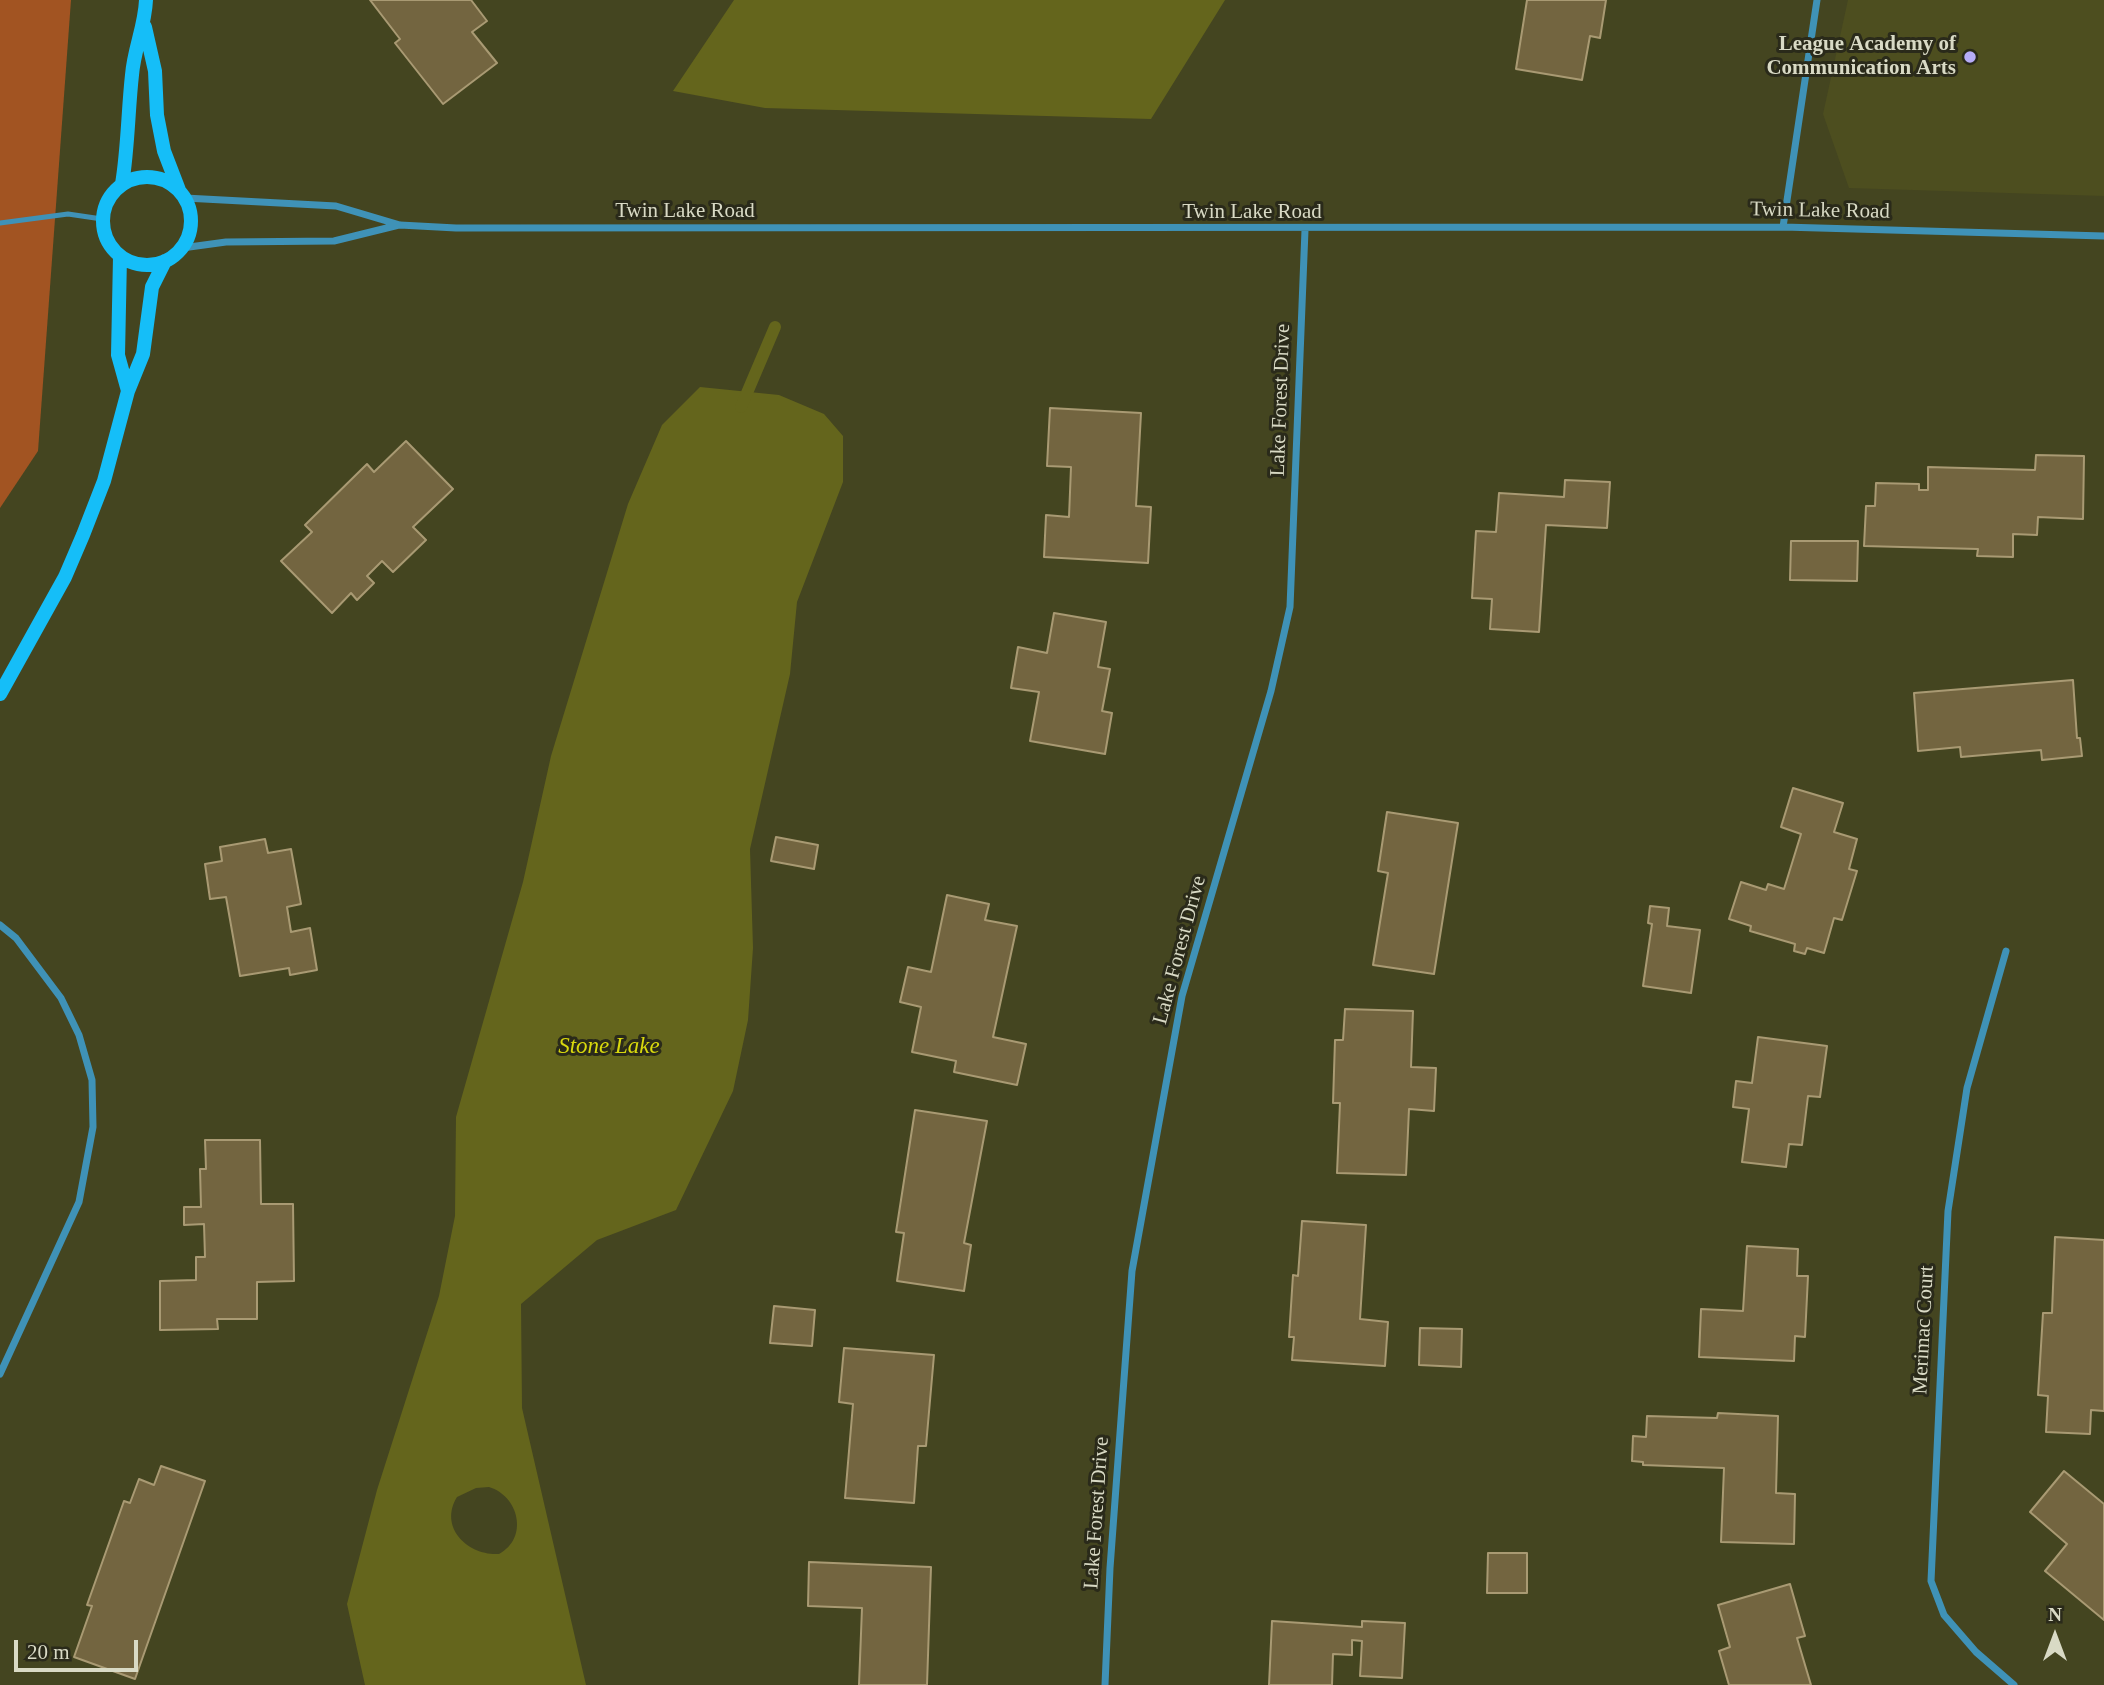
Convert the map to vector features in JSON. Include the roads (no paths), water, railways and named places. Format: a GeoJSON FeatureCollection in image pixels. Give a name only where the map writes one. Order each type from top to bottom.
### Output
{"type":"FeatureCollection","features":[{"type":"Feature","properties":{"kind":"street"},"geometry":{"type":"LineString","coordinates":[[122,184],[127,156],[132,72],[145,26],[146,0]]}},
{"type":"Feature","properties":{"kind":"street"},"geometry":{"type":"LineString","coordinates":[[1783,227],[1817,0]]}},
{"type":"Feature","properties":{"kind":"street"},"geometry":{"type":"LineString","coordinates":[[0,694],[65,577],[83,535],[107,470],[128,391],[143,354],[152,288],[165,261],[182,248],[191,224],[164,151],[157,115],[155,71],[145,26]]}},
{"type":"Feature","properties":{"kind":"street"},"geometry":{"type":"LineString","coordinates":[[128,391],[118,355],[120,257],[104,233],[102,219],[111,193],[122,184],[145,176],[158,178],[182,194]]}},
{"type":"Feature","properties":{"kind":"street","name":"Twin Lake Road"},"geometry":{"type":"LineString","coordinates":[[182,194],[336,206],[401,225],[456,228],[1305,230],[1783,227],[2104,236]]}},
{"type":"Feature","properties":{"kind":"street","name":"Twin Lake Road"},"geometry":{"type":"LineString","coordinates":[[182,248],[226,242],[334,242],[401,225]]}},
{"type":"Feature","properties":{"kind":"street","name":"Lake Forest Drive"},"geometry":{"type":"LineString","coordinates":[[1105,1685],[1110,1568],[1132,1271],[1182,996],[1271,691],[1290,607],[1305,230]]}},
{"type":"Feature","properties":{"kind":"street"},"geometry":{"type":"LineString","coordinates":[[120,257],[142,265],[165,261]]}},
{"type":"Feature","properties":{"kind":"street"},"geometry":{"type":"LineString","coordinates":[[0,925],[16,938],[61,998],[79,1035],[92,1080],[93,1127],[79,1202],[0,1374]]}},
{"type":"Feature","properties":{"kind":"street","name":"Merimac Court"},"geometry":{"type":"LineString","coordinates":[[2006,951],[1967,1088],[1948,1211],[1931,1581],[1944,1615],[1976,1652],[2014,1685]]}},
{"type":"Feature","properties":{"kind":"lane"},"geometry":{"type":"LineString","coordinates":[[0,223],[68,214],[102,219]]}},
{"type":"Feature","properties":{"kind":"water"},"geometry":{"type":"Polygon","coordinates":[[[734,0],[1225,0],[1151,119],[765,108],[673,91],[734,0]]]}},
{"type":"Feature","properties":{"kind":"water","name":"Stone Lake"},"geometry":{"type":"Polygon","coordinates":[[[700,387],[779,395],[824,414],[843,436],[843,482],[797,602],[790,674],[750,849],[753,948],[748,1020],[733,1091],[676,1210],[597,1240],[521,1304],[522,1408],[586,1685],[365,1685],[347,1604],[377,1490],[439,1296],[455,1216],[456,1117],[523,882],[551,756],[628,504],[662,425],[700,387]],[[489,1487],[476,1488],[457,1497],[452,1508],[454,1529],[460,1538],[477,1550],[499,1554],[514,1538],[517,1528],[513,1508],[499,1492],[489,1487]]]}},
{"type":"Feature","properties":{"kind":"waterway"},"geometry":{"type":"LineString","coordinates":[[741,407],[775,327]]}},
{"type":"Feature","properties":{"kind":"place","name":"League Academy of Communication Arts"},"geometry":{"type":"Point","coordinates":[1970,57]}}]}
